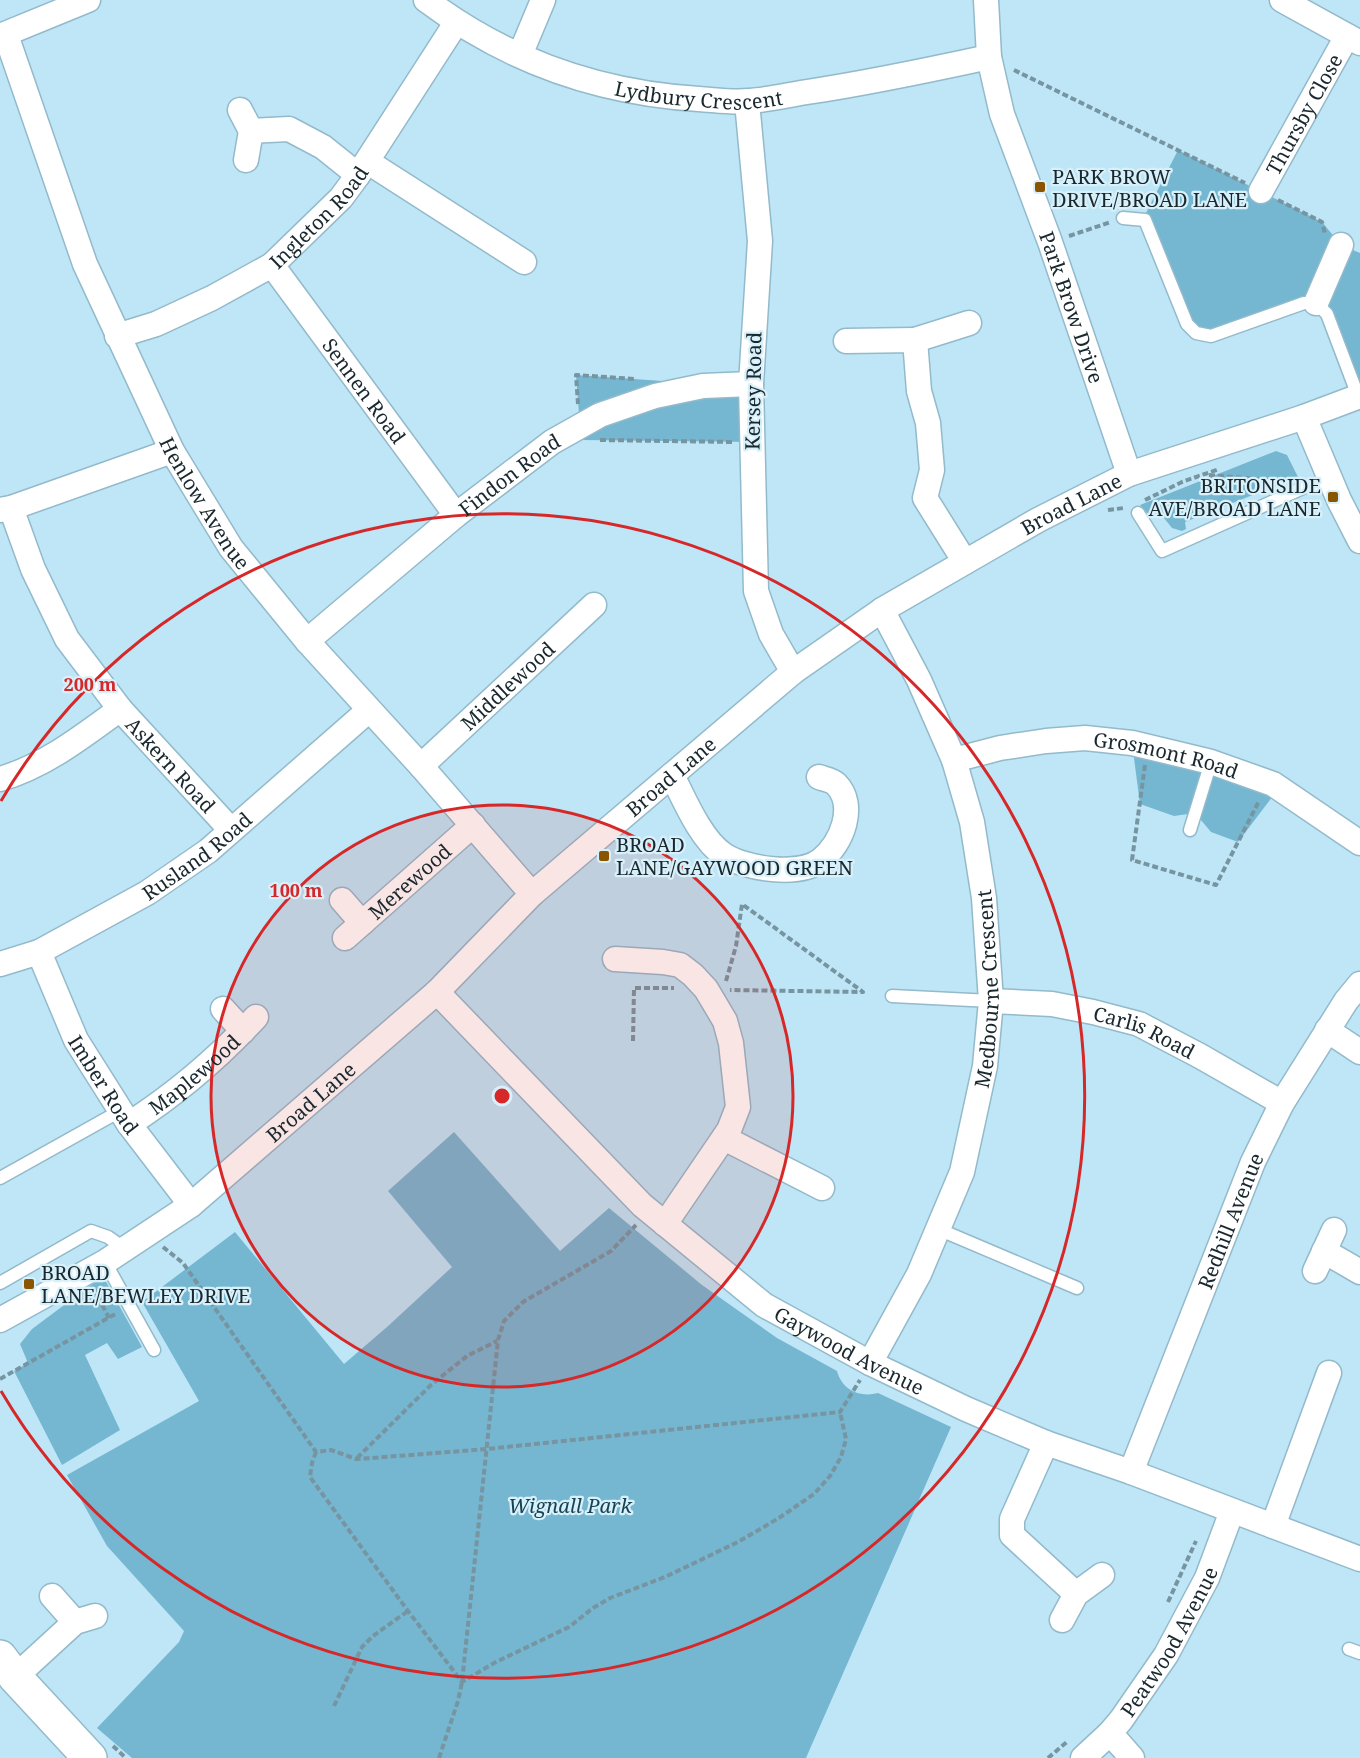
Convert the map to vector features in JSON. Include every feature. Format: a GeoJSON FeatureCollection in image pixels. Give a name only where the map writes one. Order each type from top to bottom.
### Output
{"type":"FeatureCollection","features":[{"type":"Feature","properties":{"kind":"street"},"geometry":{"type":"LineString","coordinates":[[3,36],[88,0]]}},
{"type":"Feature","properties":{"kind":"street","name":"Lydbury Crescent"},"geometry":{"type":"LineString","coordinates":[[426,0],[456,22],[547,68],[620,89],[665,97],[747,102],[866,83],[989,57]]}},
{"type":"Feature","properties":{"kind":"street"},"geometry":{"type":"LineString","coordinates":[[520,54],[543,0]]}},
{"type":"Feature","properties":{"kind":"street","name":"Park Brow Drive"},"geometry":{"type":"LineString","coordinates":[[986,0],[989,57],[1002,114],[1050,242],[1129,474]]}},
{"type":"Feature","properties":{"kind":"street"},"geometry":{"type":"LineString","coordinates":[[1282,0],[1354,40]]}},
{"type":"Feature","properties":{"kind":"street","name":"Ingleton Road"},"geometry":{"type":"LineString","coordinates":[[117,336],[156,324],[212,298],[272,265],[341,198],[363,169],[456,22]]}},
{"type":"Feature","properties":{"kind":"street","name":"Henlow Avenue"},"geometry":{"type":"LineString","coordinates":[[3,36],[85,264],[117,336],[172,451],[231,548],[307,641],[422,766],[532,894]]}},
{"type":"Feature","properties":{"kind":"street","name":"Thursby Close"},"geometry":{"type":"LineString","coordinates":[[1261,191],[1354,40]]}},
{"type":"Feature","properties":{"kind":"street","name":"Kersey Road"},"geometry":{"type":"LineString","coordinates":[[747,102],[760,241],[751,384],[756,591],[771,634],[793,672]]}},
{"type":"Feature","properties":{"kind":"street"},"geometry":{"type":"LineString","coordinates":[[240,110],[251,131],[246,160]]}},
{"type":"Feature","properties":{"kind":"street"},"geometry":{"type":"LineString","coordinates":[[251,131],[289,129],[524,262]]}},
{"type":"Feature","properties":{"kind":"street"},"geometry":{"type":"LineString","coordinates":[[1316,303],[1342,245]]}},
{"type":"Feature","properties":{"kind":"street","name":"Sennen Road"},"geometry":{"type":"LineString","coordinates":[[272,265],[456,515]]}},
{"type":"Feature","properties":{"kind":"street"},"geometry":{"type":"LineString","coordinates":[[846,341],[915,340],[969,323]]}},
{"type":"Feature","properties":{"kind":"street"},"geometry":{"type":"LineString","coordinates":[[915,340],[919,391],[928,423],[932,470],[925,498],[964,562]]}},
{"type":"Feature","properties":{"kind":"street","name":"Findon Road"},"geometry":{"type":"LineString","coordinates":[[307,641],[456,515],[552,442],[600,415],[664,394],[704,386],[751,384]]}},
{"type":"Feature","properties":{"kind":"street","name":"Broad Lane"},"geometry":{"type":"LineString","coordinates":[[0,1320],[125,1249],[191,1205],[437,992],[532,894],[793,672],[882,610],[1038,520],[1129,474],[1304,417],[1359,396]]}},
{"type":"Feature","properties":{"kind":"street"},"geometry":{"type":"LineString","coordinates":[[1304,417],[1330,479],[1360,541]]}},
{"type":"Feature","properties":{"kind":"street"},"geometry":{"type":"LineString","coordinates":[[5,509],[172,451]]}},
{"type":"Feature","properties":{"kind":"street","name":"Askern Road"},"geometry":{"type":"LineString","coordinates":[[5,509],[67,639],[120,709],[231,830]]}},
{"type":"Feature","properties":{"kind":"street","name":"Middlewood"},"geometry":{"type":"LineString","coordinates":[[422,766],[594,605]]}},
{"type":"Feature","properties":{"kind":"street","name":"Medbourne Crescent"},"geometry":{"type":"LineString","coordinates":[[870,1363],[919,1274],[962,1172],[986,1066],[991,1002],[984,898],[972,822],[954,760],[919,680],[882,610]]}},
{"type":"Feature","properties":{"kind":"street"},"geometry":{"type":"LineString","coordinates":[[0,779],[67,748],[120,709]]}},
{"type":"Feature","properties":{"kind":"street","name":"Rusland Road"},"geometry":{"type":"LineString","coordinates":[[0,964],[39,952],[147,893],[208,851],[369,710]]}},
{"type":"Feature","properties":{"kind":"street","name":"Grosmont Road"},"geometry":{"type":"LineString","coordinates":[[954,760],[1000,747],[1046,741],[1084,738],[1124,742],[1211,762],[1273,784],[1360,843]]}},
{"type":"Feature","properties":{"kind":"street"},"geometry":{"type":"LineString","coordinates":[[672,775],[703,831],[724,855],[753,867],[798,869],[820,861],[834,844],[847,815],[845,799],[835,782],[819,777]]}},
{"type":"Feature","properties":{"kind":"street","name":"Merewood"},"geometry":{"type":"LineString","coordinates":[[342,900],[354,930],[473,825]]}},
{"type":"Feature","properties":{"kind":"street","name":"Imber Road"},"geometry":{"type":"LineString","coordinates":[[39,952],[76,1040],[125,1117],[191,1205]]}},
{"type":"Feature","properties":{"kind":"street"},"geometry":{"type":"LineString","coordinates":[[615,959],[680,965],[715,989],[731,1043],[738,1107],[724,1138],[657,1218]]}},
{"type":"Feature","properties":{"kind":"street","name":"Redhill Avenue"},"geometry":{"type":"LineString","coordinates":[[1131,1472],[1249,1172],[1282,1103],[1346,1001],[1360,984]]}},
{"type":"Feature","properties":{"kind":"street","name":"Gaywood Avenue"},"geometry":{"type":"LineString","coordinates":[[437,992],[657,1218],[764,1305],[870,1363],[966,1409],[1046,1443],[1131,1472],[1360,1559]]}},
{"type":"Feature","properties":{"kind":"street","name":"Carlis Road"},"geometry":{"type":"LineString","coordinates":[[991,1002],[1052,1004],[1139,1024],[1282,1103]]}},
{"type":"Feature","properties":{"kind":"street","name":"Maplewood"},"geometry":{"type":"LineString","coordinates":[[125,1117],[152,1109],[171,1092],[200,1072],[250,1024],[223,1009]]}},
{"type":"Feature","properties":{"kind":"street"},"geometry":{"type":"LineString","coordinates":[[1327,1030],[1360,1052]]}},
{"type":"Feature","properties":{"kind":"street"},"geometry":{"type":"LineString","coordinates":[[724,1138],[822,1188]]}},
{"type":"Feature","properties":{"kind":"street"},"geometry":{"type":"LineString","coordinates":[[1324,1251],[1360,1272]]}},
{"type":"Feature","properties":{"kind":"street"},"geometry":{"type":"LineString","coordinates":[[1273,1526],[1329,1373]]}},
{"type":"Feature","properties":{"kind":"street"},"geometry":{"type":"LineString","coordinates":[[1046,1443],[1012,1519],[1012,1535],[1076,1594]]}},
{"type":"Feature","properties":{"kind":"street","name":"Peatwood Avenue"},"geometry":{"type":"LineString","coordinates":[[1077,1748],[1110,1733],[1166,1654],[1207,1578],[1232,1511]]}},
{"type":"Feature","properties":{"kind":"street"},"geometry":{"type":"LineString","coordinates":[[1062,1620],[1076,1594],[1102,1575]]}},
{"type":"Feature","properties":{"kind":"street"},"geometry":{"type":"LineString","coordinates":[[52,1596],[85,1619],[8,1667],[90,1758]]}},
{"type":"Feature","properties":{"kind":"street"},"geometry":{"type":"LineString","coordinates":[[1110,1733],[1132,1758]]}},
{"type":"Feature","properties":{"kind":"lane"},"geometry":{"type":"LineString","coordinates":[[1123,218],[1145,220],[1187,324],[1196,333],[1211,336],[1304,303],[1316,303],[1327,314],[1359,396]]}},
{"type":"Feature","properties":{"kind":"lane"},"geometry":{"type":"LineString","coordinates":[[1138,513],[1162,551],[1303,488],[1330,479]]}},
{"type":"Feature","properties":{"kind":"lane"},"geometry":{"type":"LineString","coordinates":[[1190,830],[1211,762]]}},
{"type":"Feature","properties":{"kind":"lane"},"geometry":{"type":"LineString","coordinates":[[892,996],[991,1002]]}},
{"type":"Feature","properties":{"kind":"lane"},"geometry":{"type":"LineString","coordinates":[[0,1178],[125,1117]]}},
{"type":"Feature","properties":{"kind":"lane"},"geometry":{"type":"LineString","coordinates":[[938,1229],[1077,1288]]}},
{"type":"Feature","properties":{"kind":"lane"},"geometry":{"type":"LineString","coordinates":[[0,1283],[91,1232],[108,1237],[125,1249]]}},
{"type":"Feature","properties":{"kind":"lane"},"geometry":{"type":"LineString","coordinates":[[95,1267],[129,1307],[154,1350]]}},
{"type":"Feature","properties":{"kind":"path"},"geometry":{"type":"LineString","coordinates":[[989,57],[1322,222],[1342,245]]}},
{"type":"Feature","properties":{"kind":"path"},"geometry":{"type":"LineString","coordinates":[[1050,242],[1123,218]]}},
{"type":"Feature","properties":{"kind":"path"},"geometry":{"type":"LineString","coordinates":[[1205,475],[1291,482],[1303,488]]}},
{"type":"Feature","properties":{"kind":"path"},"geometry":{"type":"LineString","coordinates":[[633,1041],[634,988],[863,992],[742,904],[736,946],[715,989]]}},
{"type":"Feature","properties":{"kind":"path"},"geometry":{"type":"LineString","coordinates":[[439,1758],[462,1682],[498,1340],[504,1321],[524,1302],[611,1251],[657,1218]]}},
{"type":"Feature","properties":{"kind":"path"},"geometry":{"type":"LineString","coordinates":[[151,1232],[163,1247],[183,1263],[316,1452]]}},
{"type":"Feature","properties":{"kind":"path"},"geometry":{"type":"LineString","coordinates":[[95,1267],[109,1318]]}},
{"type":"Feature","properties":{"kind":"path"},"geometry":{"type":"LineString","coordinates":[[0,1379],[129,1307]]}},
{"type":"Feature","properties":{"kind":"path"},"geometry":{"type":"LineString","coordinates":[[356,1459],[431,1385],[467,1356],[498,1340]]}},
{"type":"Feature","properties":{"kind":"path"},"geometry":{"type":"LineString","coordinates":[[462,1682],[494,1663],[569,1627],[610,1598],[665,1577],[738,1542],[814,1494],[830,1476],[841,1457],[846,1439],[840,1412],[870,1363]]}},
{"type":"Feature","properties":{"kind":"path"},"geometry":{"type":"LineString","coordinates":[[316,1452],[339,1451],[356,1459],[487,1449],[840,1412]]}},
{"type":"Feature","properties":{"kind":"path"},"geometry":{"type":"LineString","coordinates":[[316,1452],[310,1477],[462,1682]]}},
{"type":"Feature","properties":{"kind":"path"},"geometry":{"type":"LineString","coordinates":[[1164,1610],[1200,1532]]}},
{"type":"Feature","properties":{"kind":"path"},"geometry":{"type":"LineString","coordinates":[[334,1706],[362,1647],[373,1636],[408,1611]]}},
{"type":"Feature","properties":{"kind":"path"},"geometry":{"type":"LineString","coordinates":[[1048,1758],[1077,1748]]}},
{"type":"Feature","properties":{"kind":"green space"},"geometry":{"type":"Polygon","coordinates":[[[1178,150],[1322,222],[1341,245],[1360,253],[1360,396],[1316,303],[1211,336],[1187,324],[1145,215],[1178,150]]]}},
{"type":"Feature","properties":{"kind":"green space"},"geometry":{"type":"Polygon","coordinates":[[[576,375],[720,385],[751,384],[752,442],[581,440],[576,375]]]}},
{"type":"Feature","properties":{"kind":"green space"},"geometry":{"type":"Polygon","coordinates":[[[1276,451],[1287,455],[1298,477],[1185,522],[1186,529],[1182,531],[1172,528],[1160,513],[1149,515],[1140,505],[1276,451]]]}},
{"type":"Feature","properties":{"kind":"green space"},"geometry":{"type":"Polygon","coordinates":[[[1132,743],[1279,788],[1238,842],[1211,832],[1195,813],[1174,816],[1140,804],[1132,743]]]}},
{"type":"Feature","properties":{"kind":"green space","name":"Wignall Park"},"geometry":{"type":"Polygon","coordinates":[[[454,1132],[560,1251],[609,1208],[702,1285],[777,1338],[837,1371],[839,1378],[847,1388],[858,1393],[878,1393],[951,1427],[806,1758],[132,1758],[97,1728],[179,1642],[184,1631],[107,1546],[67,1475],[199,1401],[142,1302],[235,1232],[344,1364],[452,1267],[388,1191],[454,1132]]]}},
{"type":"Feature","properties":{"kind":"green space"},"geometry":{"type":"Polygon","coordinates":[[[105,1280],[142,1347],[118,1359],[107,1343],[85,1355],[120,1430],[62,1465],[14,1371],[28,1363],[20,1344],[32,1329],[95,1282],[105,1280]]]}},
{"type":"Feature","properties":{"kind":"place","name":"PARK BROW DRIVE/BROAD LANE"},"geometry":{"type":"Point","coordinates":[1040,187]}},
{"type":"Feature","properties":{"kind":"place","name":"BRITONSIDE AVE/BROAD LANE"},"geometry":{"type":"Point","coordinates":[1333,497]}},
{"type":"Feature","properties":{"kind":"place","name":"BROAD LANE/GAYWOOD GREEN"},"geometry":{"type":"Point","coordinates":[604,856]}},
{"type":"Feature","properties":{"kind":"place","name":"BROAD LANE/BEWLEY DRIVE"},"geometry":{"type":"Point","coordinates":[29,1284]}}]}
